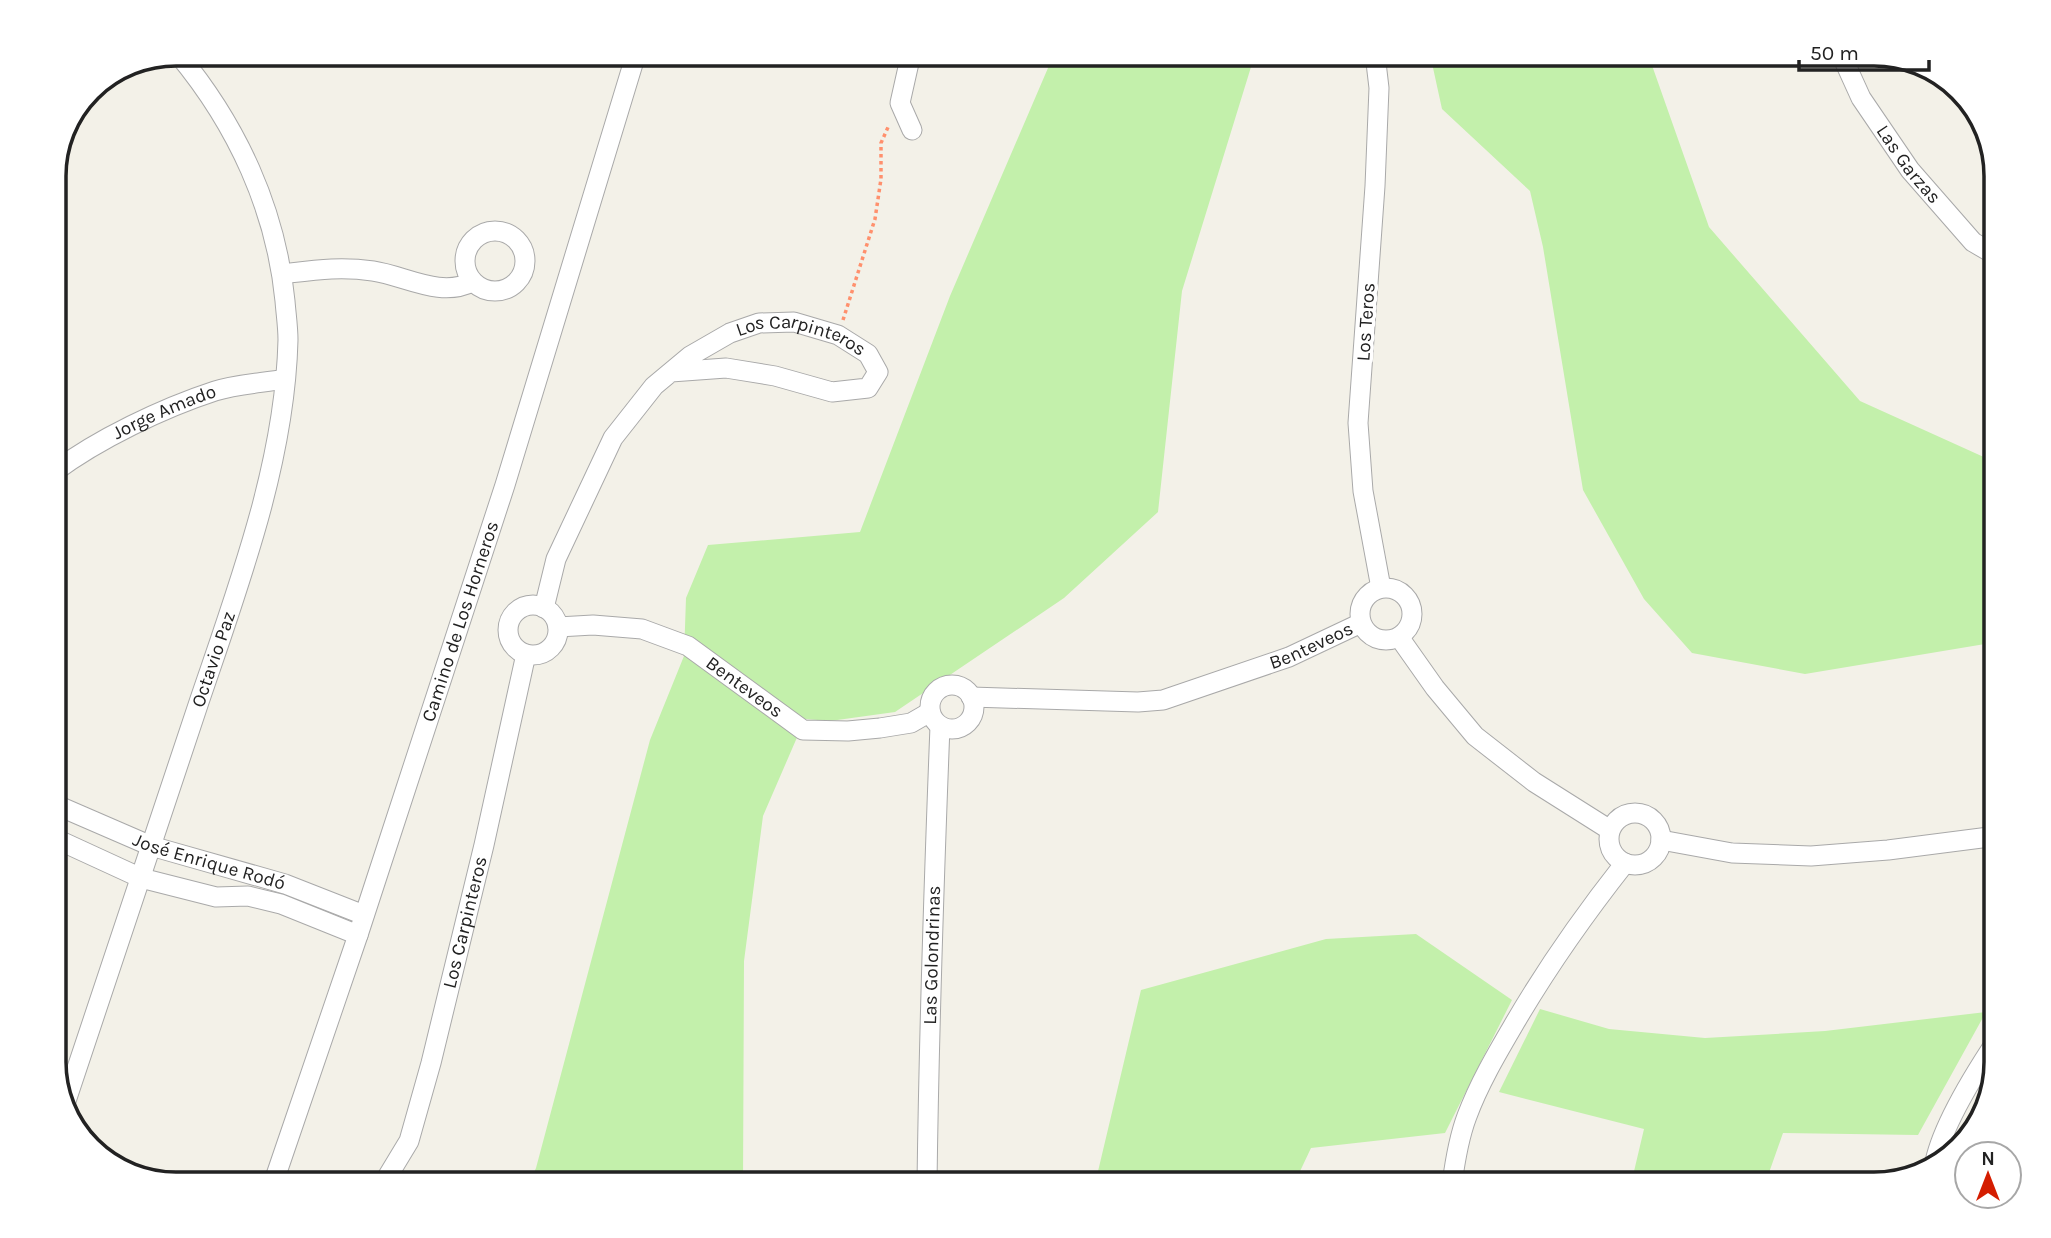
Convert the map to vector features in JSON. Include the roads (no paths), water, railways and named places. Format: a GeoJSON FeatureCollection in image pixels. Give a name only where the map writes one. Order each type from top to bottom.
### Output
{"type":"FeatureCollection","features":[{"type":"Feature","properties":{"kind":"street","name":"Octavio Paz"},"geometry":{"type":"LineString","coordinates":[[70,1089],[229,612],[264,497],[282,417],[288,338],[282,274],[264,201],[242,149],[203,84],[188,66]]}},
{"type":"Feature","properties":{"kind":"street","name":"Camino de Los Horneros"},"geometry":{"type":"LineString","coordinates":[[277,1172],[365,915],[505,485],[632,66]]}},
{"type":"Feature","properties":{"kind":"street"},"geometry":{"type":"LineString","coordinates":[[908,66],[900,103],[912,130]]}},
{"type":"Feature","properties":{"kind":"street","name":"Los Teros"},"geometry":{"type":"LineString","coordinates":[[1377,66],[1380,88],[1359,423],[1363,491],[1381,588]]}},
{"type":"Feature","properties":{"kind":"street","name":"Las Garzas"},"geometry":{"type":"LineString","coordinates":[[1846,66],[1861,98],[1910,170],[1973,242],[1984,248]]}},
{"type":"Feature","properties":{"kind":"street"},"geometry":{"type":"LineString","coordinates":[[282,274],[331,268],[375,272],[436,288],[460,288],[472,282]]}},
{"type":"Feature","properties":{"kind":"street","name":"Los Carpinteros"},"geometry":{"type":"LineString","coordinates":[[544,608],[556,559],[613,438],[654,386],[690,356],[720,339],[759,323],[794,322],[838,335],[868,354],[878,372],[868,388],[832,392],[775,376],[726,368],[671,372]]}},
{"type":"Feature","properties":{"kind":"street","name":"Jorge Amado"},"geometry":{"type":"LineString","coordinates":[[67,463],[150,417],[217,390],[285,379]]}},
{"type":"Feature","properties":{"kind":"street"},"geometry":{"type":"LineString","coordinates":[[1381,588],[1397,590],[1404,595],[1411,609],[1409,625],[1399,637],[1390,640],[1373,637],[1361,623],[1359,616],[1363,601],[1381,588]]}},
{"type":"Feature","properties":{"kind":"street"},"geometry":{"type":"LineString","coordinates":[[528,606],[544,608],[558,627],[557,635],[549,649],[534,655],[526,654],[513,645],[508,629],[514,614],[528,606]]}},
{"type":"Feature","properties":{"kind":"street","name":"Benteveos"},"geometry":{"type":"LineString","coordinates":[[971,697],[1138,702],[1163,700],[1289,657],[1361,623]]}},
{"type":"Feature","properties":{"kind":"street","name":"Benteveos"},"geometry":{"type":"LineString","coordinates":[[558,627],[593,625],[642,629],[688,646],[803,730],[848,731],[935,719],[954,730],[967,723],[974,711],[967,691],[954,685],[941,688],[931,699],[935,719]]}},
{"type":"Feature","properties":{"kind":"street"},"geometry":{"type":"LineString","coordinates":[[1399,637],[1435,688],[1475,736],[1534,782],[1610,830]]}},
{"type":"Feature","properties":{"kind":"street","name":"Los Carpinteros"},"geometry":{"type":"LineString","coordinates":[[390,1172],[409,1141],[431,1063],[484,845],[526,654]]}},
{"type":"Feature","properties":{"kind":"street","name":"Las Golondrinas"},"geometry":{"type":"LineString","coordinates":[[927,1172],[933,876],[939,796],[935,719]]}},
{"type":"Feature","properties":{"kind":"street","name":"José Enrique Rodó"},"geometry":{"type":"LineString","coordinates":[[67,810],[152,846],[285,884],[365,915]]}},
{"type":"Feature","properties":{"kind":"street"},"geometry":{"type":"LineString","coordinates":[[1636,812],[1651,818],[1660,831],[1661,839],[1660,848],[1649,861],[1633,865],[1625,863],[1612,853],[1609,846],[1610,830],[1620,817],[1636,812]]}},
{"type":"Feature","properties":{"kind":"street"},"geometry":{"type":"LineString","coordinates":[[1661,839],[1732,853],[1811,856],[1888,850],[1984,838]]}},
{"type":"Feature","properties":{"kind":"street","name":"José Enrique Rodó"},"geometry":{"type":"LineString","coordinates":[[67,844],[141,878],[216,897],[248,896],[281,904],[358,935]]}},
{"type":"Feature","properties":{"kind":"street"},"geometry":{"type":"LineString","coordinates":[[1453,1172],[1466,1118],[1488,1069],[1561,950],[1625,863]]}},
{"type":"Feature","properties":{"kind":"street"},"geometry":{"type":"LineString","coordinates":[[1940,1150],[1950,1122],[1984,1060]]}}]}
